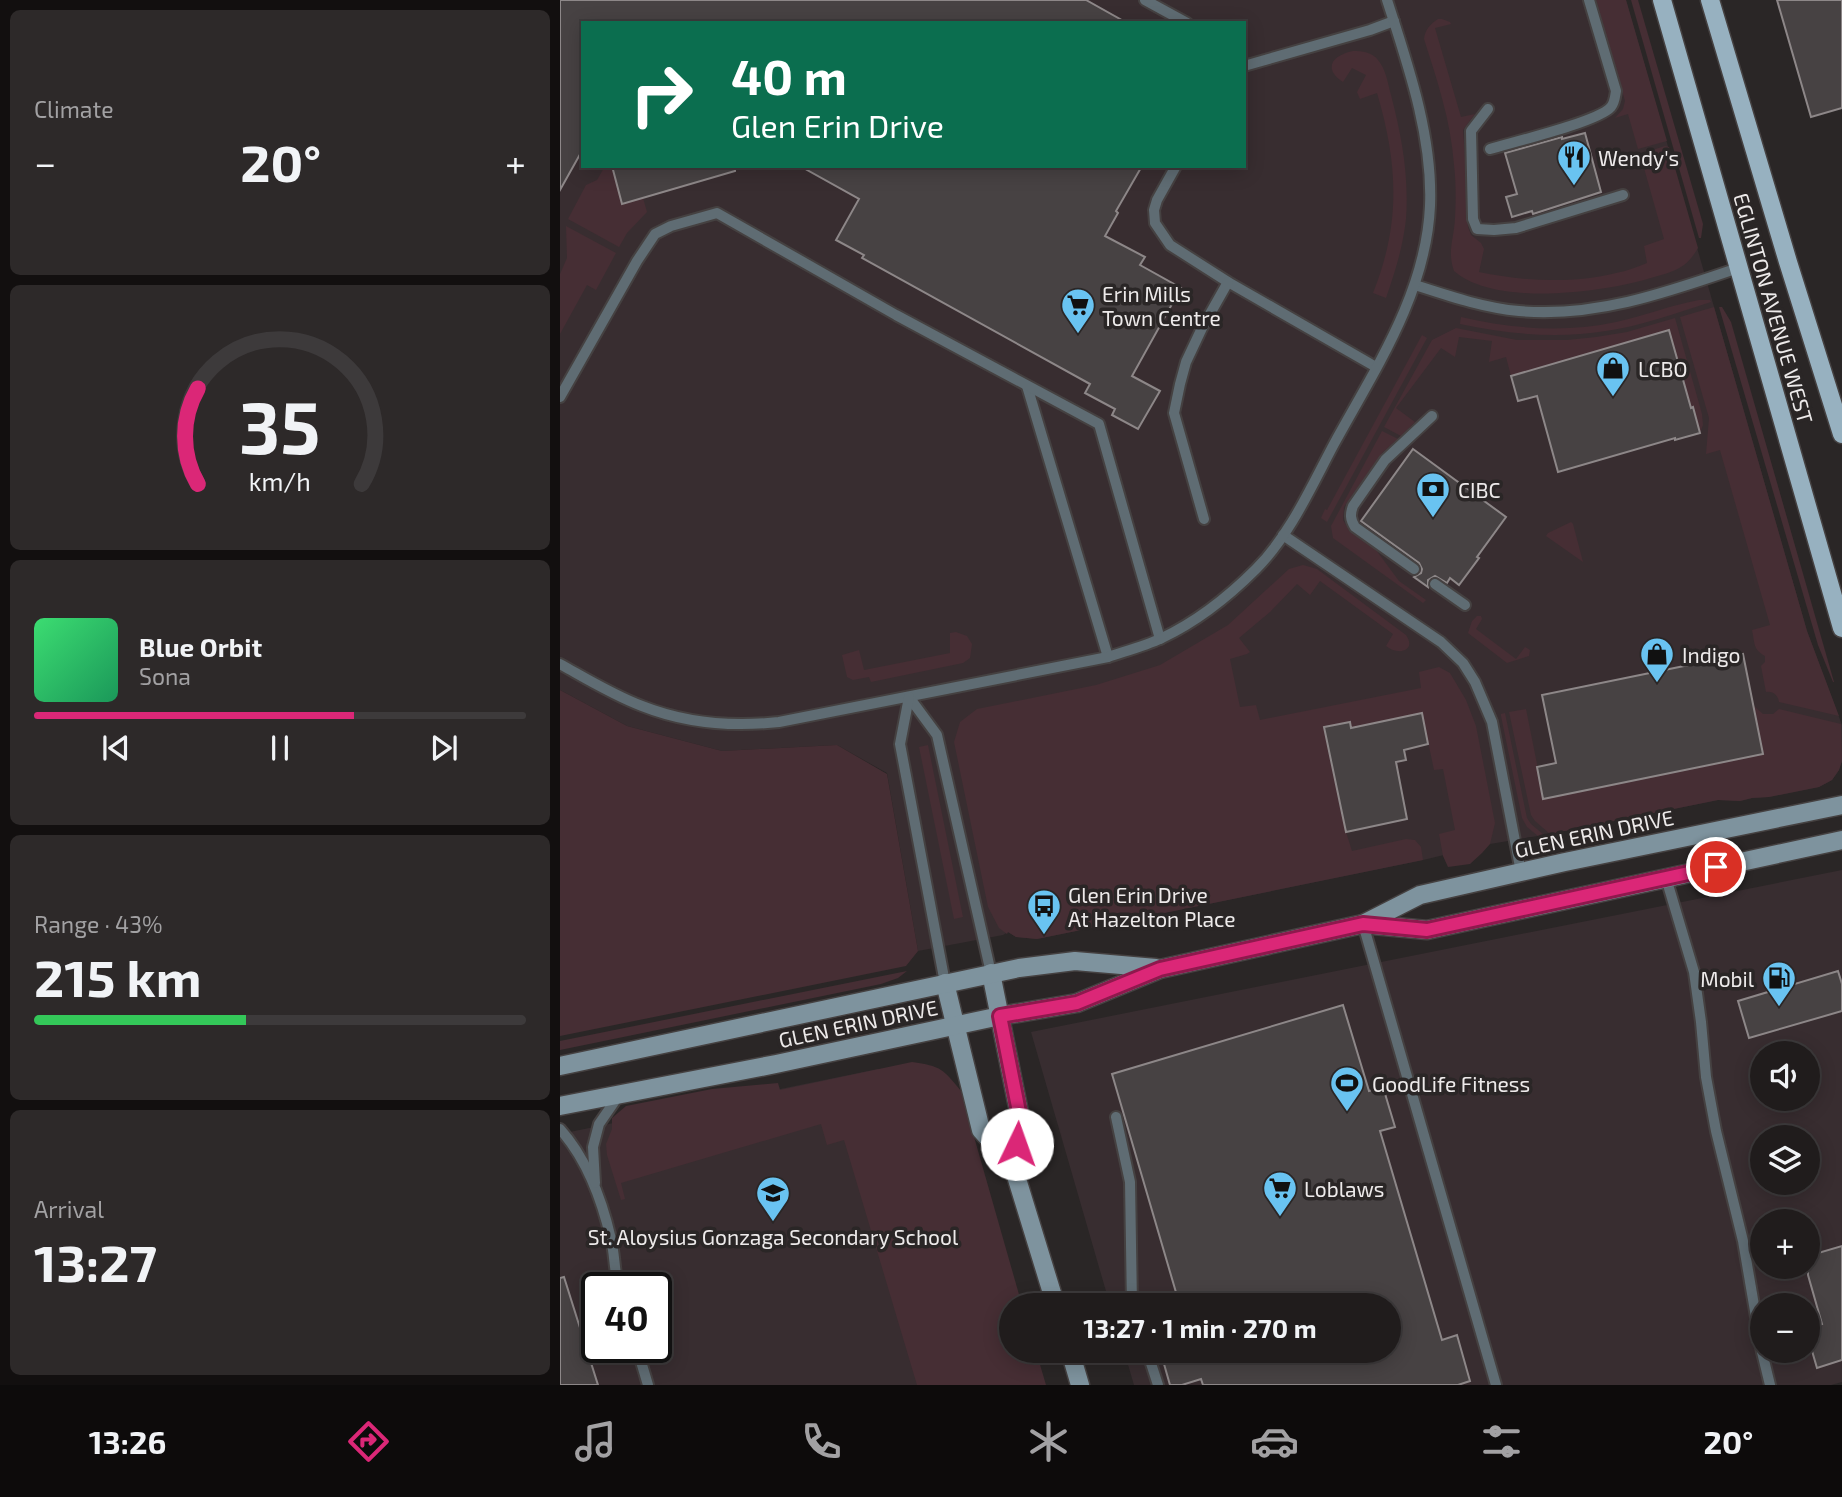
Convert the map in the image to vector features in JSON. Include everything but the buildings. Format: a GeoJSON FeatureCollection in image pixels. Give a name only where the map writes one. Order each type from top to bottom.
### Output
{"type":"FeatureCollection","features":[{"type":"Feature","properties":{"kind":"main road","name":"EGLINTON AVENUE WEST"},"geometry":{"type":"LineString","coordinates":[[1662,0],[1842,628]]}},
{"type":"Feature","properties":{"kind":"main road","name":"EGLINTON AVENUE WEST"},"geometry":{"type":"LineString","coordinates":[[1710,0],[1842,434]]}},
{"type":"Feature","properties":{"kind":"street","name":"GLEN ERIN DRIVE"},"geometry":{"type":"LineString","coordinates":[[560,1106],[776,1064],[1000,1016],[1077,1003],[1160,969],[1363,924],[1420,895],[1842,805]]}},
{"type":"Feature","properties":{"kind":"street","name":"GLEN ERIN DRIVE"},"geometry":{"type":"LineString","coordinates":[[1363,924],[1427,930],[1842,840]]}},
{"type":"Feature","properties":{"kind":"street","name":"GLEN ERIN DRIVE"},"geometry":{"type":"LineString","coordinates":[[560,1066],[1019,968],[1075,961],[1160,969]]}},
{"type":"Feature","properties":{"kind":"street"},"geometry":{"type":"LineString","coordinates":[[991,974],[1021,1122],[1013,1166]]}},
{"type":"Feature","properties":{"kind":"street"},"geometry":{"type":"LineString","coordinates":[[946,983],[981,1130],[1013,1166],[1052,1293]]}},
{"type":"Feature","properties":{"kind":"street"},"geometry":{"type":"LineString","coordinates":[[1074,1363],[1080,1385]]}},
{"type":"Feature","properties":{"kind":"lane"},"geometry":{"type":"LineString","coordinates":[[1145,0],[1183,21]]}},
{"type":"Feature","properties":{"kind":"lane"},"geometry":{"type":"LineString","coordinates":[[560,664],[609,691],[668,715],[723,724],[779,722],[1108,657],[1160,639],[1209,611],[1258,568],[1283,535],[1376,368],[1399,324],[1415,285],[1430,207],[1430,170],[1423,123],[1387,0]]}},
{"type":"Feature","properties":{"kind":"lane"},"geometry":{"type":"LineString","coordinates":[[1490,149],[1586,121],[1610,108],[1616,91],[1589,0]]}},
{"type":"Feature","properties":{"kind":"lane"},"geometry":{"type":"LineString","coordinates":[[1246,65],[1394,21]]}},
{"type":"Feature","properties":{"kind":"lane"},"geometry":{"type":"LineString","coordinates":[[1488,108],[1471,131],[1473,219],[1477,229],[1516,228],[1623,195]]}},
{"type":"Feature","properties":{"kind":"lane"},"geometry":{"type":"LineString","coordinates":[[1175,168],[1154,210],[1156,223],[1170,244],[1228,282],[1376,368]]}},
{"type":"Feature","properties":{"kind":"lane"},"geometry":{"type":"LineString","coordinates":[[560,397],[655,234],[671,226],[717,213],[896,315],[1100,424],[1160,639]]}},
{"type":"Feature","properties":{"kind":"lane"},"geometry":{"type":"LineString","coordinates":[[1415,285],[1495,307],[1518,311],[1557,312],[1619,305],[1738,268]]}},
{"type":"Feature","properties":{"kind":"lane"},"geometry":{"type":"LineString","coordinates":[[1204,519],[1174,413],[1186,362],[1228,282]]}},
{"type":"Feature","properties":{"kind":"lane"},"geometry":{"type":"LineString","coordinates":[[1027,386],[1108,657]]}},
{"type":"Feature","properties":{"kind":"lane"},"geometry":{"type":"LineString","coordinates":[[1414,569],[1355,527],[1350,520],[1350,513],[1385,460],[1432,416]]}},
{"type":"Feature","properties":{"kind":"lane"},"geometry":{"type":"LineString","coordinates":[[1283,535],[1441,642],[1463,663],[1475,682],[1492,722],[1521,872]]}},
{"type":"Feature","properties":{"kind":"lane"},"geometry":{"type":"LineString","coordinates":[[1435,584],[1465,605]]}},
{"type":"Feature","properties":{"kind":"lane"},"geometry":{"type":"LineString","coordinates":[[909,697],[937,736],[991,974]]}},
{"type":"Feature","properties":{"kind":"lane"},"geometry":{"type":"LineString","coordinates":[[909,697],[900,744],[946,983]]}},
{"type":"Feature","properties":{"kind":"lane"},"geometry":{"type":"LineString","coordinates":[[1666,878],[1693,971],[1711,1104],[1744,1241],[1770,1385]]}},
{"type":"Feature","properties":{"kind":"lane"},"geometry":{"type":"LineString","coordinates":[[1363,924],[1496,1385]]}},
{"type":"Feature","properties":{"kind":"lane"},"geometry":{"type":"LineString","coordinates":[[596,1189],[593,1147],[599,1124],[619,1095]]}},
{"type":"Feature","properties":{"kind":"lane"},"geometry":{"type":"LineString","coordinates":[[1116,1117],[1130,1182],[1131,1293]]}},
{"type":"Feature","properties":{"kind":"lane"},"geometry":{"type":"LineString","coordinates":[[560,1129],[579,1152],[596,1189],[611,1241],[614,1272]]}},
{"type":"Feature","properties":{"kind":"lane"},"geometry":{"type":"LineString","coordinates":[[642,1363],[649,1385]]}},
{"type":"Feature","properties":{"kind":"lane"},"geometry":{"type":"LineString","coordinates":[[1151,1363],[1158,1385]]}},
{"type":"Feature","properties":{"kind":"shaded area"},"geometry":{"type":"Polygon","coordinates":[[[560,0],[1626,0],[1807,631],[1842,725],[1842,761],[1832,780],[1819,787],[1769,797],[1740,801],[1718,800],[1490,844],[1037,939],[1016,937],[1008,932],[918,951],[887,773],[837,745],[722,751],[627,726],[560,690],[560,0]]]}},
{"type":"Feature","properties":{"kind":"shaded area"},"geometry":{"type":"Polygon","coordinates":[[[1596,0],[1626,0],[1667,141],[1638,149],[1628,114],[1615,118],[1623,109],[1625,101],[1596,0]]]}},
{"type":"Feature","properties":{"kind":"shaded area"},"geometry":{"type":"Polygon","coordinates":[[[1631,0],[1638,0],[1703,224],[1701,238],[1699,238],[1631,0]]]}},
{"type":"Feature","properties":{"kind":"shaded area"},"geometry":{"type":"Polygon","coordinates":[[[1438,19],[1451,24],[1435,28],[1461,117],[1475,114],[1463,130],[1468,227],[1471,235],[1484,249],[1479,272],[1512,278],[1565,280],[1624,271],[1647,263],[1644,246],[1664,239],[1640,154],[1665,146],[1669,147],[1698,248],[1688,261],[1680,268],[1644,280],[1573,292],[1519,293],[1494,289],[1472,282],[1454,271],[1451,251],[1456,198],[1450,133],[1424,39],[1428,28],[1438,19]]]}},
{"type":"Feature","properties":{"kind":"shaded area"},"geometry":{"type":"Polygon","coordinates":[[[1353,51],[1373,55],[1383,68],[1404,157],[1406,219],[1386,298],[1373,293],[1382,267],[1392,218],[1389,144],[1377,93],[1360,99],[1357,92],[1366,75],[1352,68],[1343,82],[1333,72],[1336,59],[1353,51]]]}},
{"type":"Feature","properties":{"kind":"shaded area"},"geometry":{"type":"Polygon","coordinates":[[[604,168],[613,168],[622,203],[643,198],[647,212],[627,233],[619,247],[568,219],[586,185],[597,180],[604,168]]]}},
{"type":"Feature","properties":{"kind":"shaded area"},"geometry":{"type":"Polygon","coordinates":[[[566,226],[616,253],[596,290],[587,285],[560,334],[560,274],[567,258],[566,226]]]}},
{"type":"Feature","properties":{"kind":"shaded area"},"geometry":{"type":"Polygon","coordinates":[[[1699,300],[1711,302],[1632,326],[1569,335],[1532,334],[1460,324],[1461,317],[1519,327],[1577,328],[1616,322],[1699,300]]]}},
{"type":"Feature","properties":{"kind":"shaded area"},"geometry":{"type":"Polygon","coordinates":[[[1714,307],[1807,631],[1839,716],[1779,702],[1775,694],[1766,692],[1761,666],[1765,662],[1765,656],[1756,648],[1752,630],[1770,625],[1720,450],[1706,454],[1709,418],[1680,317],[1714,307]]]}},
{"type":"Feature","properties":{"kind":"shaded area"},"geometry":{"type":"Polygon","coordinates":[[[1719,307],[1722,307],[1731,322],[1834,682],[1818,645],[1719,307]]]}},
{"type":"Feature","properties":{"kind":"shaded area"},"geometry":{"type":"Polygon","coordinates":[[[1675,318],[1702,414],[1703,425],[1700,433],[1669,330],[1511,376],[1506,357],[1489,362],[1492,341],[1459,337],[1455,357],[1441,348],[1396,408],[1415,422],[1401,436],[1384,427],[1432,340],[1456,328],[1517,340],[1567,340],[1627,332],[1675,318]]]}},
{"type":"Feature","properties":{"kind":"shaded area"},"geometry":{"type":"Polygon","coordinates":[[[1422,335],[1427,338],[1327,522],[1321,518],[1325,509],[1327,510],[1422,335]]]}},
{"type":"Feature","properties":{"kind":"shaded area"},"geometry":{"type":"Polygon","coordinates":[[[1382,431],[1398,439],[1383,452],[1344,507],[1343,520],[1349,530],[1376,550],[1399,581],[1426,600],[1423,603],[1333,538],[1331,526],[1382,431]]]}},
{"type":"Feature","properties":{"kind":"shaded area"},"geometry":{"type":"Polygon","coordinates":[[[1571,522],[1573,524],[1583,562],[1546,536],[1571,522]]]}},
{"type":"Feature","properties":{"kind":"shaded area"},"geometry":{"type":"Polygon","coordinates":[[[1303,565],[1317,569],[1406,635],[1409,640],[1408,648],[1396,651],[1386,646],[1393,634],[1320,581],[1310,595],[1297,584],[1239,638],[1250,652],[1230,659],[1240,707],[1256,705],[1260,720],[1421,688],[1419,672],[1439,667],[1450,673],[1466,700],[1476,726],[1495,823],[1490,844],[1470,864],[1448,867],[1439,834],[1455,830],[1443,769],[1434,770],[1422,713],[1351,728],[1350,722],[1325,727],[1352,851],[1406,839],[1415,840],[1421,847],[1423,860],[1037,939],[1016,937],[999,928],[988,907],[954,742],[960,722],[977,709],[1096,685],[1160,665],[1228,625],[1289,569],[1303,565]]]}},
{"type":"Feature","properties":{"kind":"shaded area"},"geometry":{"type":"Polygon","coordinates":[[[1477,616],[1482,619],[1476,629],[1516,659],[1525,647],[1530,650],[1529,656],[1507,663],[1468,633],[1477,616]]]}},
{"type":"Feature","properties":{"kind":"shaded area"},"geometry":{"type":"Polygon","coordinates":[[[950,633],[967,636],[972,644],[970,658],[963,663],[871,682],[869,677],[853,680],[847,677],[842,655],[859,650],[864,670],[950,653],[950,633]]]}},
{"type":"Feature","properties":{"kind":"shaded area"},"geometry":{"type":"Polygon","coordinates":[[[560,690],[627,726],[722,751],[837,745],[887,774],[918,951],[906,966],[560,1036],[560,690]]]}},
{"type":"Feature","properties":{"kind":"shaded area"},"geometry":{"type":"Polygon","coordinates":[[[1753,705],[1763,714],[1773,714],[1779,709],[1841,724],[1842,761],[1832,780],[1819,787],[1769,797],[1740,801],[1718,800],[1550,834],[1531,815],[1509,712],[1526,709],[1544,799],[1763,754],[1753,705]]]}},
{"type":"Feature","properties":{"kind":"shaded area"},"geometry":{"type":"Polygon","coordinates":[[[1505,713],[1527,818],[1544,835],[1538,836],[1527,827],[1522,818],[1501,716],[1505,713]]]}},
{"type":"Feature","properties":{"kind":"shaded area"},"geometry":{"type":"Polygon","coordinates":[[[928,745],[963,917],[954,919],[919,747],[928,745]]]}},
{"type":"Feature","properties":{"kind":"shaded area"},"geometry":{"type":"Polygon","coordinates":[[[1842,870],[1842,1382],[1831,1385],[1134,1385],[1128,1363],[1401,1363],[1401,1293],[1107,1293],[1031,1032],[1842,870]]]}},
{"type":"Feature","properties":{"kind":"shaded area"},"geometry":{"type":"Polygon","coordinates":[[[907,971],[898,978],[881,984],[560,1050],[560,1041],[907,971]]]}},
{"type":"Feature","properties":{"kind":"shaded area"},"geometry":{"type":"Polygon","coordinates":[[[912,1062],[941,1070],[950,1078],[961,1091],[1019,1293],[999,1293],[999,1363],[1040,1363],[1046,1385],[917,1385],[844,1140],[827,1145],[821,1124],[621,1183],[625,1199],[621,1200],[606,1144],[612,1129],[612,1118],[626,1106],[712,1089],[778,1083],[780,1090],[912,1062]]]}},
{"type":"Feature","properties":{"kind":"shaded area","name":"St. Aloysius Gonzaga Secondary School"},"geometry":{"type":"Polygon","coordinates":[[[878,1069],[999,1324],[999,1363],[1020,1363],[1034,1385],[560,1385],[560,1134],[878,1069]]]}},
{"type":"Feature","properties":{"kind":"place","name":"Wendy's"},"geometry":{"type":"Point","coordinates":[1574,187]}},
{"type":"Feature","properties":{"kind":"place","name":"Erin Mills Town Centre"},"geometry":{"type":"Point","coordinates":[1078,335]}},
{"type":"Feature","properties":{"kind":"place","name":"LCBO"},"geometry":{"type":"Point","coordinates":[1613,398]}},
{"type":"Feature","properties":{"kind":"place","name":"CIBC"},"geometry":{"type":"Point","coordinates":[1433,519]}},
{"type":"Feature","properties":{"kind":"place","name":"Indigo"},"geometry":{"type":"Point","coordinates":[1657,684]}},
{"type":"Feature","properties":{"kind":"place","name":"Glen Erin Drive At Hazelton Place"},"geometry":{"type":"Point","coordinates":[1044,936]}},
{"type":"Feature","properties":{"kind":"place","name":"Mobil"},"geometry":{"type":"Point","coordinates":[1779,1008]}},
{"type":"Feature","properties":{"kind":"place","name":"GoodLife Fitness"},"geometry":{"type":"Point","coordinates":[1347,1113]}},
{"type":"Feature","properties":{"kind":"place","name":"Loblaws"},"geometry":{"type":"Point","coordinates":[1280,1218]}},
{"type":"Feature","properties":{"kind":"place","name":"St. Aloysius Gonzaga Secondary School"},"geometry":{"type":"Point","coordinates":[773,1223]}},
{"type":"Feature","properties":{"kind":"route"},"geometry":{"type":"LineString","coordinates":[[1017,1144],[1021,1122],[1000,1016],[1077,1003],[1160,969],[1363,924],[1427,930],[1716,867]]}}]}
